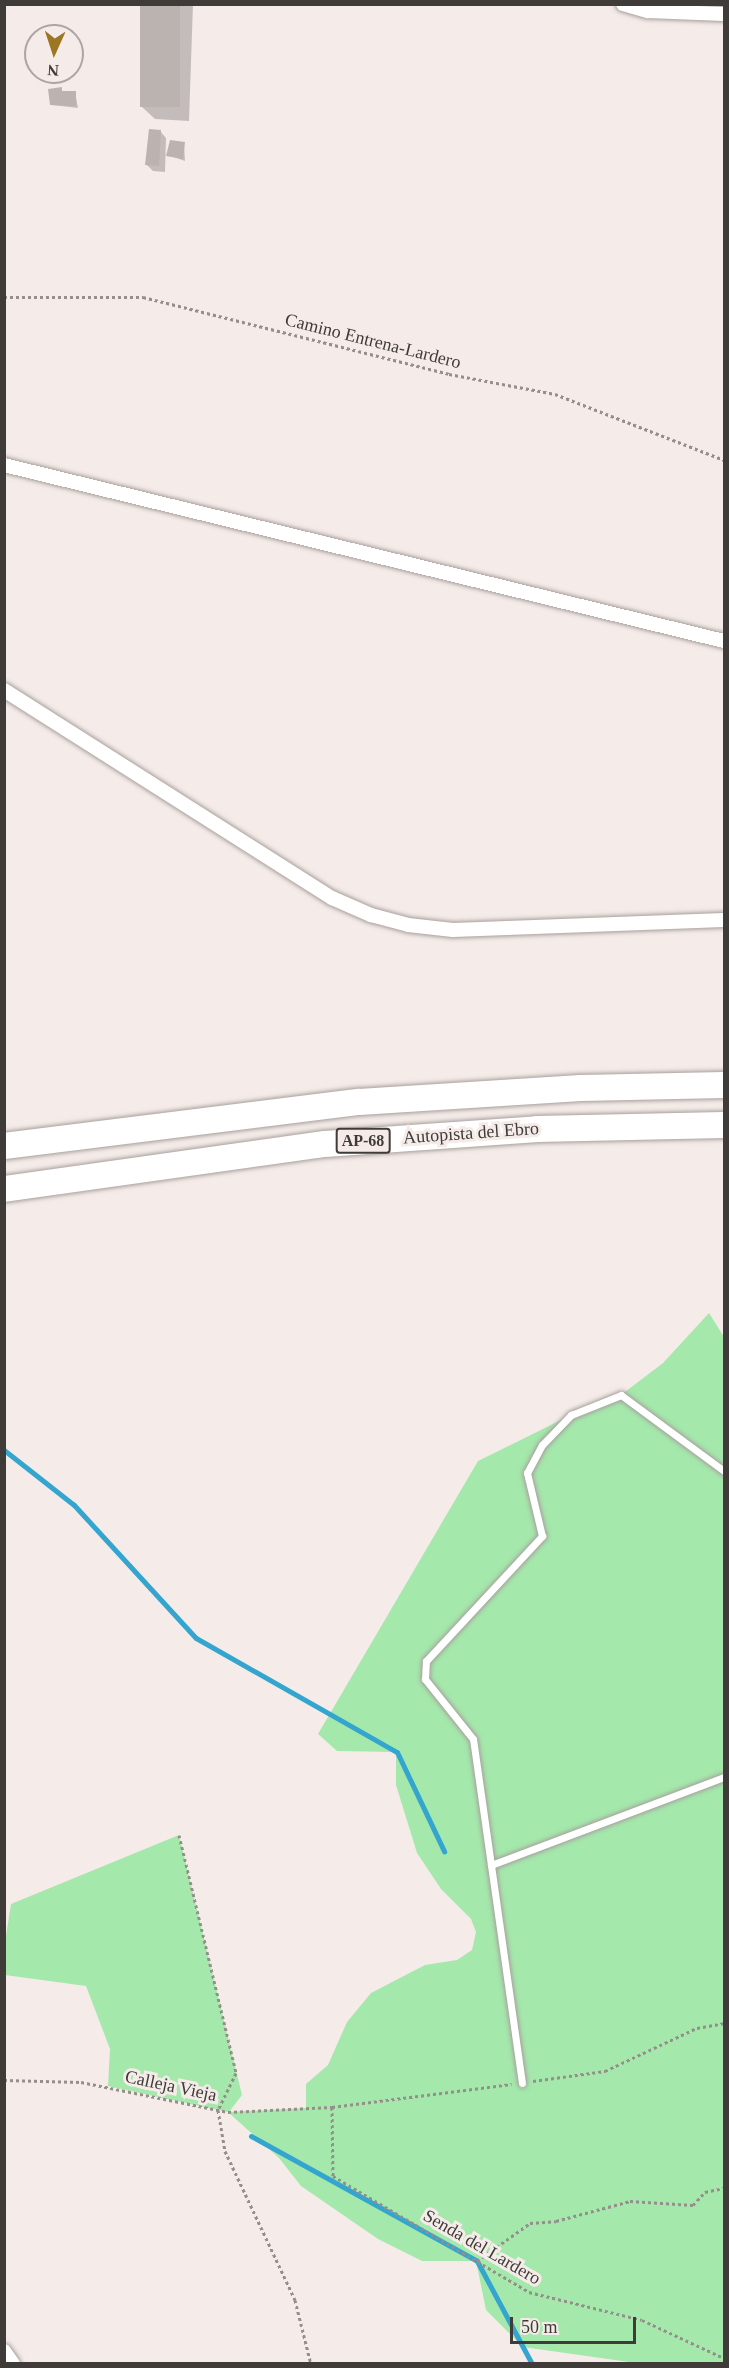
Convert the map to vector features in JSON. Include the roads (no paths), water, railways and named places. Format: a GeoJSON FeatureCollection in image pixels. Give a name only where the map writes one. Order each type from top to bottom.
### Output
{"type":"FeatureCollection","features":[{"type":"Feature","properties":{"kind":"highway","name":"AP-68"},"geometry":{"type":"LineString","coordinates":[[4,1146],[358,1102],[581,1088],[724,1085]]}},
{"type":"Feature","properties":{"kind":"highway","name":"Autopista del Ebro"},"geometry":{"type":"LineString","coordinates":[[4,1189],[201,1159],[358,1141],[583,1127],[724,1125]]}},
{"type":"Feature","properties":{"kind":"street"},"geometry":{"type":"LineString","coordinates":[[623,4],[648,11],[724,14]]}},
{"type":"Feature","properties":{"kind":"street"},"geometry":{"type":"LineString","coordinates":[[4,465],[724,641]]}},
{"type":"Feature","properties":{"kind":"street"},"geometry":{"type":"LineString","coordinates":[[4,690],[332,898],[371,915],[408,925],[453,930],[724,920]]}},
{"type":"Feature","properties":{"kind":"street"},"geometry":{"type":"LineString","coordinates":[[4,2351],[12,2364]]}},
{"type":"Feature","properties":{"kind":"lane"},"geometry":{"type":"LineString","coordinates":[[522,2083],[473,1739],[425,1679],[426,1661],[542,1536],[527,1473],[542,1445],[571,1415],[621,1395],[724,1471]]}},
{"type":"Feature","properties":{"kind":"lane"},"geometry":{"type":"LineString","coordinates":[[491,1865],[724,1777]]}},
{"type":"Feature","properties":{"kind":"waterway"},"geometry":{"type":"LineString","coordinates":[[4,1450],[74,1505],[196,1638],[397,1752],[444,1851]]}},
{"type":"Feature","properties":{"kind":"waterway"},"geometry":{"type":"LineString","coordinates":[[251,2136],[477,2261],[532,2364]]}}]}
